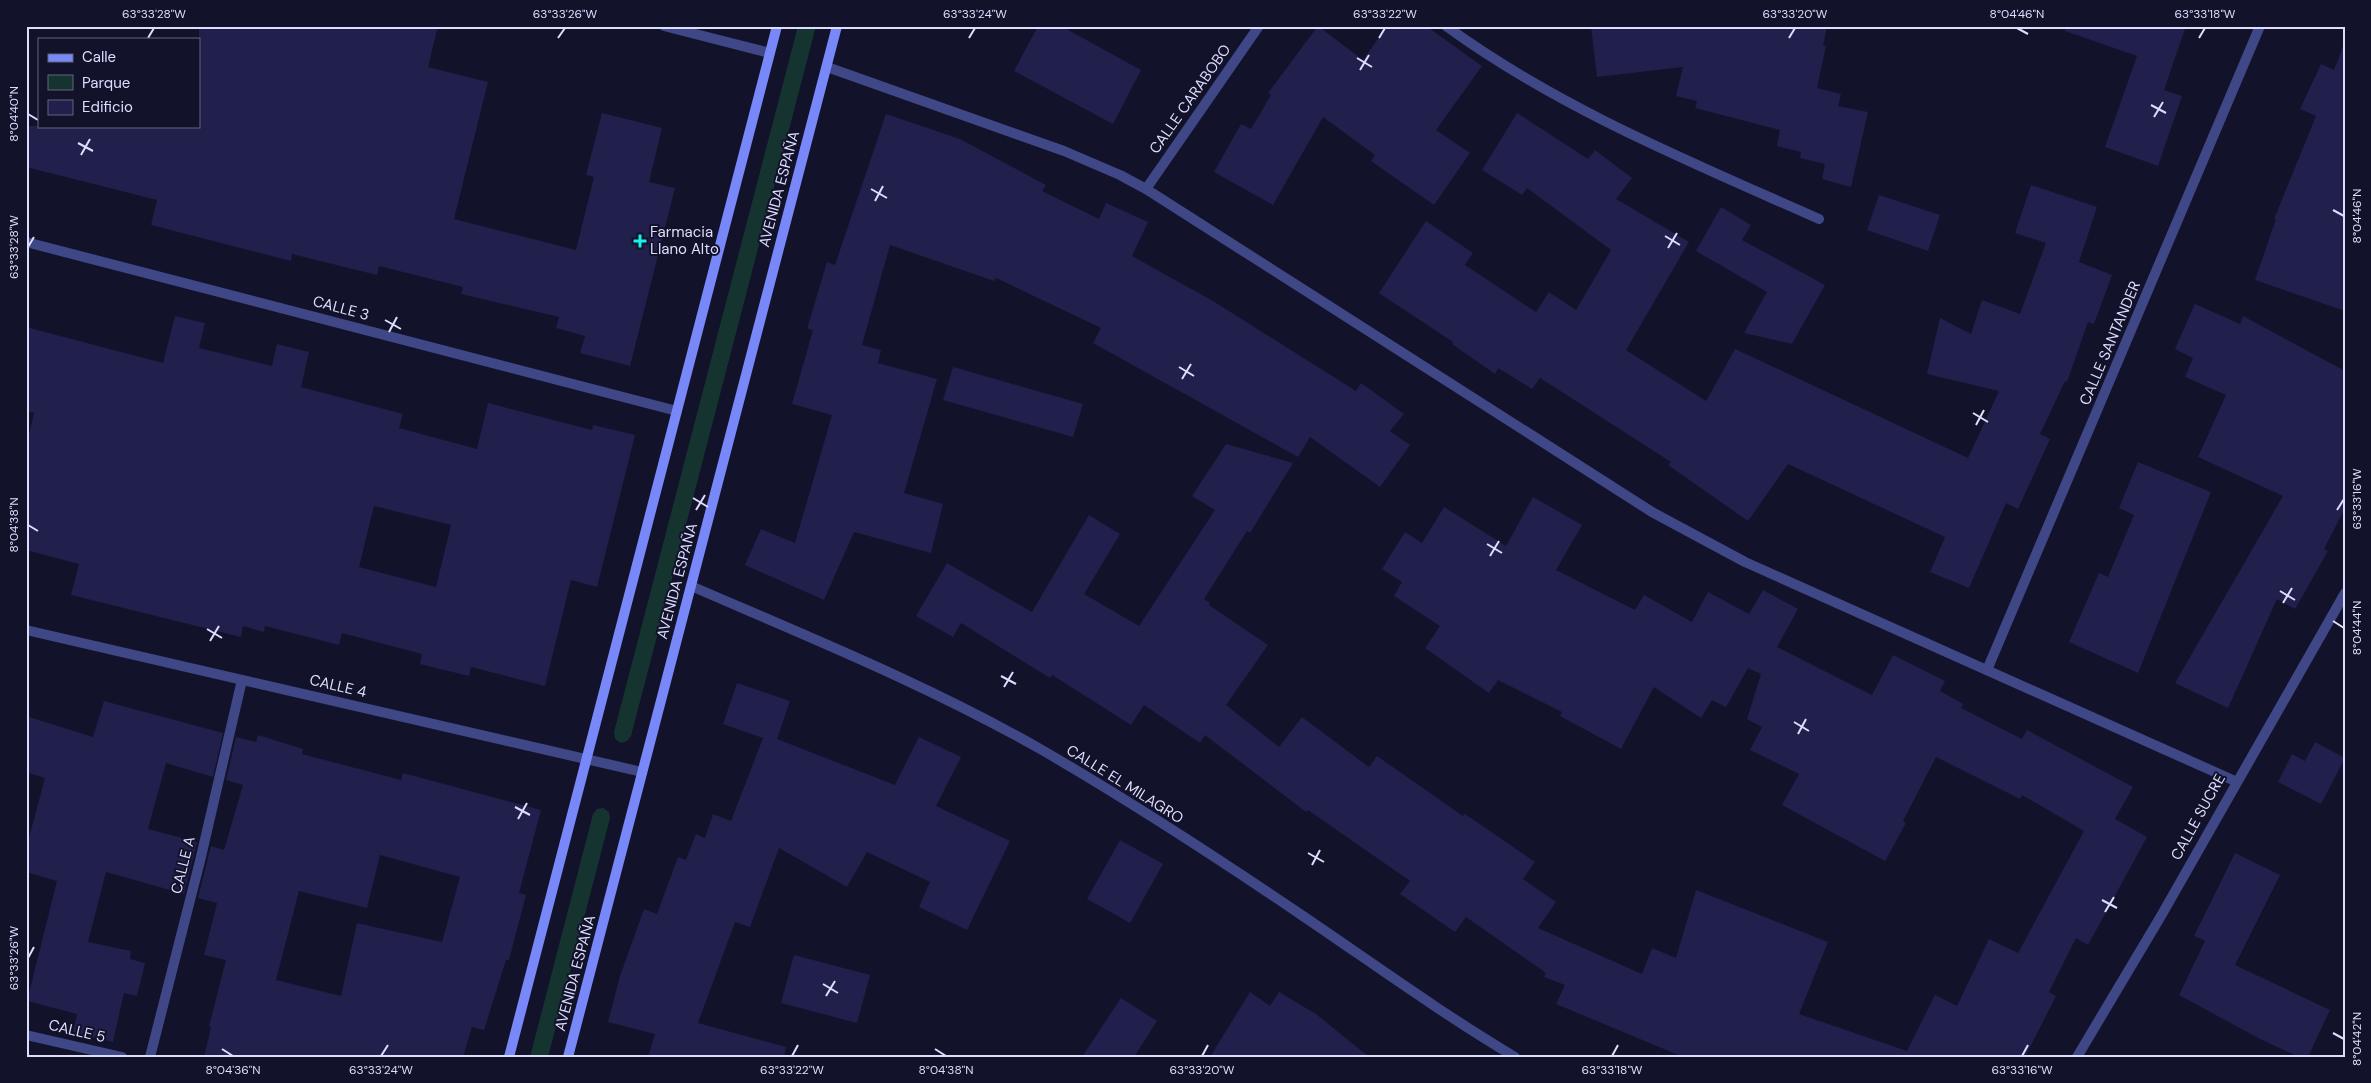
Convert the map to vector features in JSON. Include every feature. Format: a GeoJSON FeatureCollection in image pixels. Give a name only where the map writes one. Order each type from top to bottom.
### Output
{"type":"FeatureCollection","features":[{"type":"Feature","properties":{"kind":"main road"},"geometry":{"type":"LineString","coordinates":[[509,1057],[777,26]]}},
{"type":"Feature","properties":{"kind":"main road","name":"AVENIDA ESPAÑA"},"geometry":{"type":"LineString","coordinates":[[568,1057],[837,26]]}},
{"type":"Feature","properties":{"kind":"street"},"geometry":{"type":"LineString","coordinates":[[664,26],[770,53]]}},
{"type":"Feature","properties":{"kind":"street","name":"CALLE CARABOBO"},"geometry":{"type":"LineString","coordinates":[[1146,189],[1259,26]]}},
{"type":"Feature","properties":{"kind":"street"},"geometry":{"type":"LineString","coordinates":[[1446,26],[1512,71],[1572,105],[1651,144],[1819,219]]}},
{"type":"Feature","properties":{"kind":"street","name":"CALLE SANTANDER"},"geometry":{"type":"LineString","coordinates":[[1987,670],[2260,26]]}},
{"type":"Feature","properties":{"kind":"street"},"geometry":{"type":"LineString","coordinates":[[826,66],[1064,151],[1120,175],[1146,189],[1652,512],[1745,562],[2235,781]]}},
{"type":"Feature","properties":{"kind":"street","name":"CALLE 3"},"geometry":{"type":"LineString","coordinates":[[26,242],[677,411]]}},
{"type":"Feature","properties":{"kind":"street","name":"CALLE EL MILAGRO"},"geometry":{"type":"LineString","coordinates":[[692,586],[862,660],[976,715],[1041,750],[1128,803],[1290,908],[1466,1028],[1515,1057]]}},
{"type":"Feature","properties":{"kind":"street","name":"CALLE SUCRE"},"geometry":{"type":"LineString","coordinates":[[2077,1057],[2160,916],[2235,781],[2345,592]]}},
{"type":"Feature","properties":{"kind":"street","name":"CALLE 4"},"geometry":{"type":"LineString","coordinates":[[26,630],[642,772]]}},
{"type":"Feature","properties":{"kind":"street","name":"CALLE A"},"geometry":{"type":"LineString","coordinates":[[150,1057],[200,861],[242,680]]}},
{"type":"Feature","properties":{"kind":"street","name":"CALLE 5"},"geometry":{"type":"LineString","coordinates":[[26,1035],[122,1057]]}},
{"type":"Feature","properties":{"kind":"green space"},"geometry":{"type":"Polygon","coordinates":[[[798,26],[816,26],[631,736],[627,741],[621,743],[615,739],[614,732],[798,26]]]}},
{"type":"Feature","properties":{"kind":"green space"},"geometry":{"type":"Polygon","coordinates":[[[603,808],[609,812],[610,818],[548,1057],[530,1057],[593,814],[597,809],[603,808]]]}},
{"type":"Feature","properties":{"kind":"building"},"geometry":{"type":"Polygon","coordinates":[[[199,26],[438,26],[428,67],[488,82],[454,219],[576,250],[594,177],[586,175],[602,113],[662,128],[649,182],[675,188],[630,366],[580,353],[585,336],[556,328],[559,317],[461,294],[463,287],[379,266],[377,275],[292,254],[291,261],[151,225],[157,200],[26,167],[26,126],[38,126],[38,128],[200,128],[199,26]]]}},
{"type":"Feature","properties":{"kind":"building"},"geometry":{"type":"Polygon","coordinates":[[[1038,26],[1061,26],[1141,70],[1113,124],[1014,71],[1038,26]]]}},
{"type":"Feature","properties":{"kind":"building"},"geometry":{"type":"Polygon","coordinates":[[[1318,26],[1363,60],[1387,26],[1426,26],[1482,66],[1436,130],[1470,153],[1434,205],[1371,161],[1375,155],[1323,117],[1273,205],[1214,172],[1241,124],[1251,129],[1271,95],[1268,93],[1318,26]]]}},
{"type":"Feature","properties":{"kind":"building"},"geometry":{"type":"Polygon","coordinates":[[[1591,26],[1827,26],[1823,46],[1826,46],[1817,88],[1841,94],[1838,106],[1868,112],[1851,187],[1822,179],[1825,164],[1800,158],[1801,152],[1777,146],[1780,130],[1695,108],[1697,101],[1676,96],[1683,67],[1597,77],[1591,26]]]}},
{"type":"Feature","properties":{"kind":"building"},"geometry":{"type":"Polygon","coordinates":[[[2066,26],[2186,26],[2164,90],[2182,96],[2158,166],[2105,147],[2137,56],[2065,31],[2066,26]]]}},
{"type":"Feature","properties":{"kind":"building"},"geometry":{"type":"Polygon","coordinates":[[[2343,47],[2345,48],[2345,311],[2255,280],[2276,219],[2274,219],[2316,116],[2300,109],[2321,64],[2334,70],[2343,47]]]}},
{"type":"Feature","properties":{"kind":"building"},"geometry":{"type":"Polygon","coordinates":[[[1517,113],[1588,159],[1595,150],[1632,178],[1616,199],[1689,242],[1626,350],[1706,401],[1735,349],[1968,458],[1999,391],[1927,374],[1940,318],[1971,334],[1982,300],[2020,314],[2046,243],[2015,233],[2031,185],[2097,207],[2079,262],[2112,275],[2094,324],[2088,322],[2067,382],[2065,381],[2040,434],[2050,439],[2018,509],[2006,503],[1969,588],[1930,572],[1945,537],[1788,464],[1748,521],[1668,465],[1671,462],[1540,378],[1532,389],[1498,368],[1495,374],[1452,344],[1453,342],[1379,293],[1426,221],[1473,253],[1465,265],[1536,312],[1549,292],[1576,310],[1611,250],[1527,188],[1522,195],[1482,170],[1517,113]]]}},
{"type":"Feature","properties":{"kind":"building"},"geometry":{"type":"Polygon","coordinates":[[[886,114],[960,139],[1046,185],[1042,191],[1099,219],[1106,203],[1148,222],[1132,256],[1213,301],[1356,391],[1361,383],[1404,414],[1390,431],[1410,445],[1380,487],[1310,437],[1298,457],[1093,343],[1101,328],[996,278],[994,281],[890,245],[862,345],[881,350],[878,363],[937,379],[904,493],[943,504],[931,553],[854,532],[824,600],[745,565],[761,529],[795,543],[832,415],[792,404],[813,330],[807,329],[827,262],[835,265],[886,114]]]}},
{"type":"Feature","properties":{"kind":"building"},"geometry":{"type":"Polygon","coordinates":[[[1879,195],[1940,215],[1928,251],[1867,230],[1879,195]]]}},
{"type":"Feature","properties":{"kind":"building"},"geometry":{"type":"Polygon","coordinates":[[[1721,207],[1751,225],[1742,240],[1825,285],[1792,344],[1744,333],[1767,292],[1696,251],[1721,207]]]}},
{"type":"Feature","properties":{"kind":"building"},"geometry":{"type":"Polygon","coordinates":[[[2195,304],[2240,324],[2243,316],[2345,371],[2345,508],[2324,549],[2328,551],[2295,609],[2277,599],[2228,708],[2175,683],[2283,496],[2198,457],[2226,395],[2185,377],[2193,358],[2175,349],[2195,304]]]}},
{"type":"Feature","properties":{"kind":"building"},"geometry":{"type":"Polygon","coordinates":[[[175,316],[205,323],[199,348],[272,366],[277,344],[309,352],[301,387],[403,414],[399,428],[477,449],[488,403],[592,430],[593,425],[635,435],[597,587],[571,580],[545,686],[471,667],[469,676],[420,664],[422,654],[342,633],[339,645],[265,626],[264,632],[243,626],[241,637],[71,595],[79,564],[26,550],[26,447],[34,413],[26,411],[26,327],[163,363],[175,316]],[[374,506],[359,567],[436,587],[451,525],[374,506]]]}},
{"type":"Feature","properties":{"kind":"building"},"geometry":{"type":"Polygon","coordinates":[[[953,367],[1083,404],[1073,437],[943,400],[953,367]]]}},
{"type":"Feature","properties":{"kind":"building"},"geometry":{"type":"Polygon","coordinates":[[[1226,444],[1293,463],[1250,533],[1247,531],[1204,599],[1210,603],[1209,605],[1268,645],[1226,705],[1279,747],[1302,717],[1369,767],[1377,756],[1463,816],[1465,814],[1535,862],[1523,879],[1556,902],[1538,928],[1642,974],[1652,948],[1676,958],[1696,890],[1828,942],[1799,1014],[1907,1051],[1935,995],[1957,1006],[1989,939],[2018,953],[2084,831],[2022,795],[2020,799],[1936,757],[1903,821],[1906,823],[1885,861],[1782,805],[1799,774],[1750,750],[1762,727],[1747,719],[1761,674],[1748,668],[1726,707],[1712,700],[1701,718],[1654,687],[1621,749],[1560,716],[1562,712],[1498,680],[1489,693],[1425,648],[1440,626],[1394,596],[1402,582],[1382,569],[1405,532],[1422,543],[1444,507],[1506,546],[1533,497],[1582,525],[1556,570],[1635,610],[1644,595],[1692,622],[1708,592],[1749,614],[1763,590],[1798,609],[1777,647],[1872,695],[1893,655],[1945,681],[1940,691],[1963,704],[1961,708],[2022,739],[2027,730],[2133,787],[2115,819],[2147,837],[2088,945],[2076,938],[2049,992],[2056,996],[2025,1057],[1683,1057],[1556,1004],[1565,985],[1544,977],[1546,973],[1466,917],[1455,932],[1400,894],[1410,881],[1308,810],[1306,812],[1205,735],[1200,743],[1144,705],[1131,725],[1052,675],[1050,678],[961,623],[953,637],[916,616],[947,563],[1032,612],[1089,515],[1120,534],[1084,594],[1139,626],[1215,510],[1192,496],[1226,444]]]}},
{"type":"Feature","properties":{"kind":"building"},"geometry":{"type":"Polygon","coordinates":[[[2138,462],[2211,492],[2138,673],[2069,642],[2099,573],[2108,577],[2134,515],[2119,508],[2138,462]]]}},
{"type":"Feature","properties":{"kind":"building"},"geometry":{"type":"Polygon","coordinates":[[[737,683],[790,701],[777,739],[895,785],[919,737],[961,757],[936,806],[1010,841],[967,930],[919,907],[930,882],[867,852],[847,887],[779,848],[750,927],[735,922],[698,1023],[786,1047],[784,1057],[648,1057],[655,1034],[608,1022],[620,976],[644,909],[657,914],[678,857],[686,860],[696,834],[705,838],[713,814],[731,821],[763,738],[723,724],[737,683]]]}},
{"type":"Feature","properties":{"kind":"building"},"geometry":{"type":"Polygon","coordinates":[[[104,701],[223,733],[213,777],[166,763],[148,829],[197,842],[184,894],[106,872],[88,942],[131,951],[130,959],[145,963],[137,996],[124,993],[113,1042],[73,1032],[77,1014],[27,1001],[57,881],[26,872],[26,849],[45,778],[26,772],[26,716],[93,737],[104,701]]]}},
{"type":"Feature","properties":{"kind":"building"},"geometry":{"type":"Polygon","coordinates":[[[258,735],[303,749],[302,754],[401,780],[403,773],[541,810],[519,893],[526,895],[509,960],[506,960],[484,1030],[472,1027],[463,1057],[204,1057],[211,1027],[209,1026],[226,960],[204,955],[217,903],[198,898],[211,846],[224,850],[243,785],[226,780],[236,737],[256,742],[258,735]],[[380,855],[367,908],[299,891],[276,980],[341,996],[357,923],[442,942],[460,877],[380,855]]]}},
{"type":"Feature","properties":{"kind":"building"},"geometry":{"type":"Polygon","coordinates":[[[2315,742],[2345,758],[2321,804],[2278,782],[2292,754],[2305,761],[2315,742]]]}},
{"type":"Feature","properties":{"kind":"building"},"geometry":{"type":"Polygon","coordinates":[[[1120,840],[1163,864],[1130,923],[1087,899],[1120,840]]]}},
{"type":"Feature","properties":{"kind":"building"},"geometry":{"type":"Polygon","coordinates":[[[2235,853],[2280,875],[2235,965],[2330,1010],[2308,1057],[2299,1057],[2260,1039],[2179,995],[2205,941],[2194,936],[2235,853]]]}},
{"type":"Feature","properties":{"kind":"building"},"geometry":{"type":"Polygon","coordinates":[[[794,955],[870,975],[857,1023],[781,1003],[794,955]]]}},
{"type":"Feature","properties":{"kind":"building"},"geometry":{"type":"Polygon","coordinates":[[[1250,992],[1270,1006],[1279,992],[1316,1014],[1369,1057],[1210,1057],[1250,992]]]}},
{"type":"Feature","properties":{"kind":"building"},"geometry":{"type":"Polygon","coordinates":[[[1121,998],[1157,1021],[1134,1057],[1082,1057],[1121,998]]]}},
{"type":"Feature","properties":{"kind":"place","name":"Farmacia Llano Alto"},"geometry":{"type":"Point","coordinates":[640,241]}}]}
